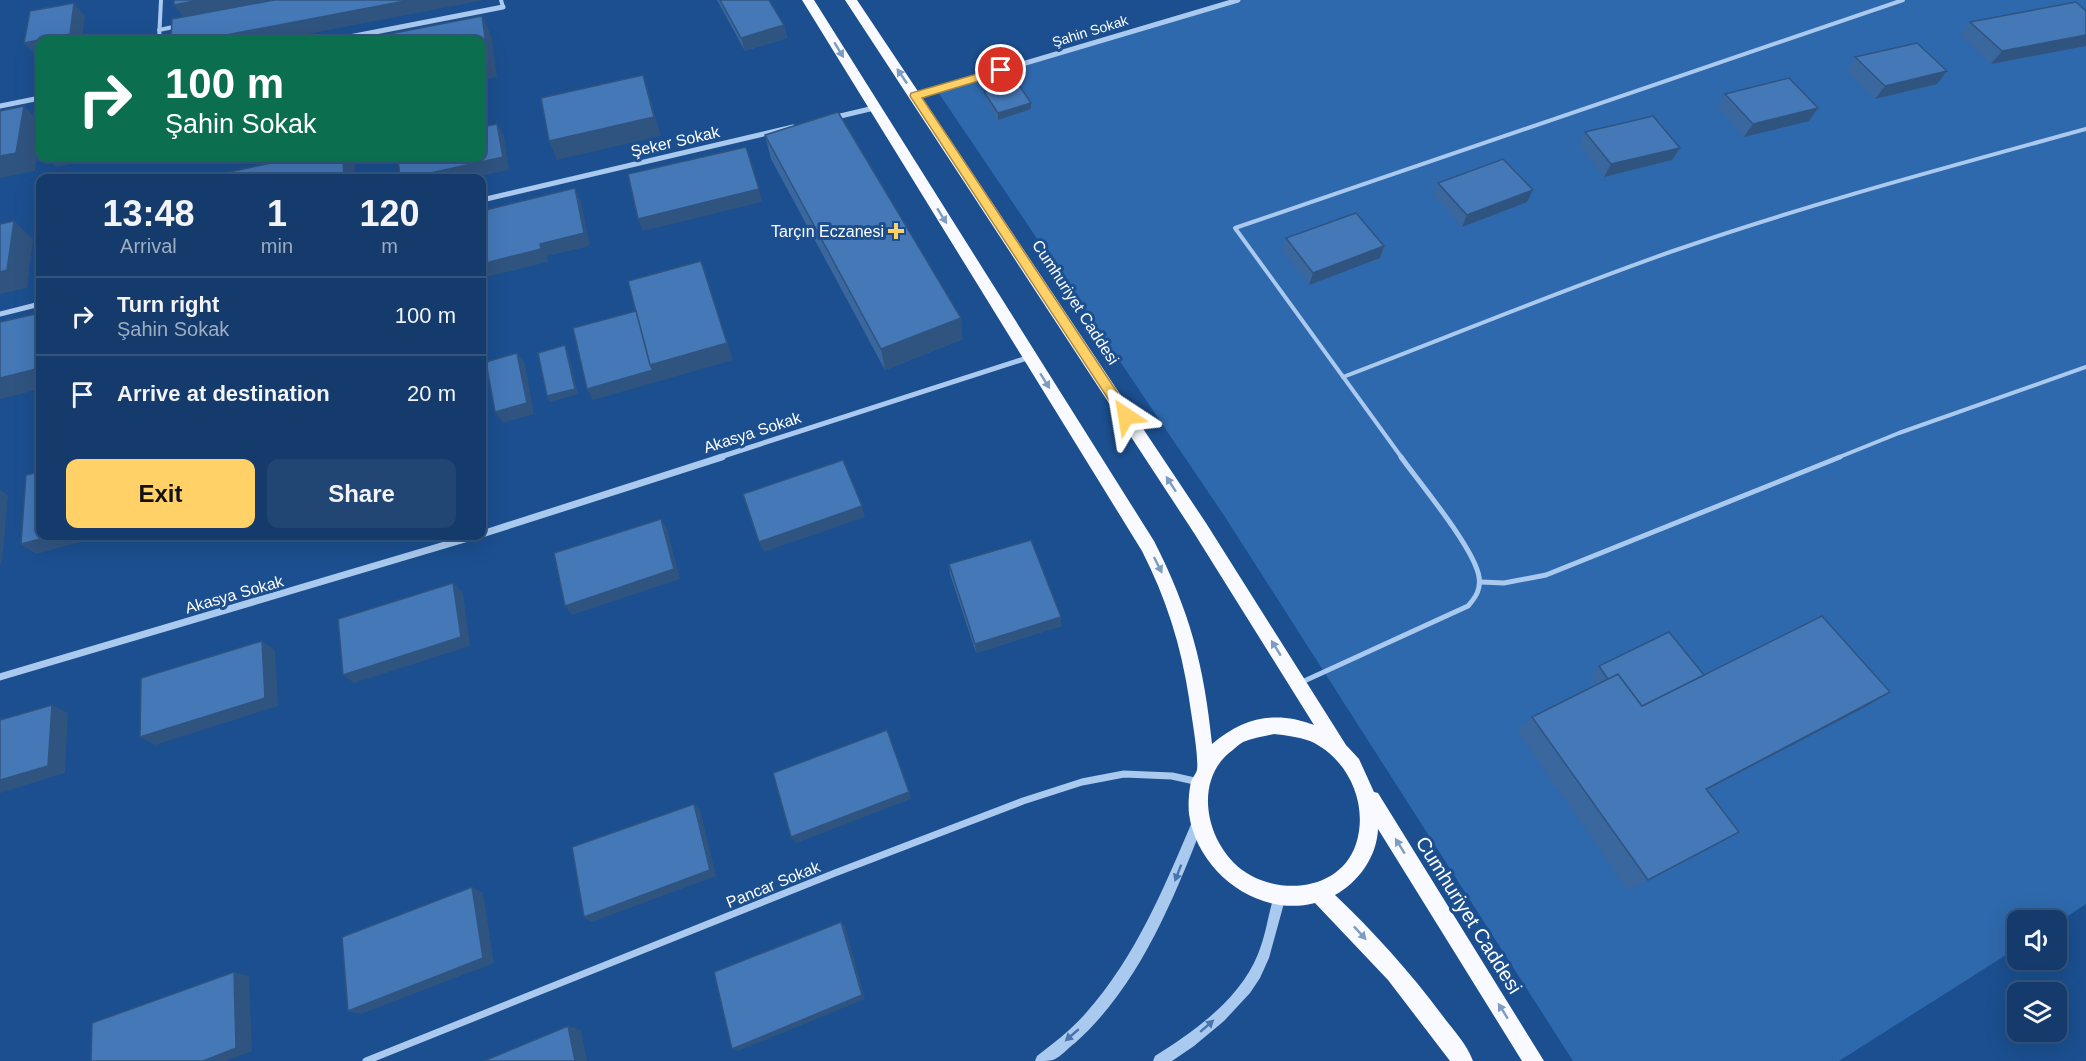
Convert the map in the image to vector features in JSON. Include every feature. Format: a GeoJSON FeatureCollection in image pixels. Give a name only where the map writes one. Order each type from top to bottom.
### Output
{"type":"FeatureCollection","features":[{"type":"Feature","properties":{"kind":"highway","name":"Cumhuriyet Caddesi"},"geometry":{"type":"LineString","coordinates":[[808,0],[1148,546],[1169,588],[1190,656],[1198,697],[1202,774],[1197,800],[1204,836],[1214,854],[1243,882],[1261,891],[1280,896],[1300,896],[1318,892],[1334,885],[1359,861],[1370,828],[1370,810],[1366,793]]}},
{"type":"Feature","properties":{"kind":"highway","name":"Cumhuriyet Caddesi"},"geometry":{"type":"LineString","coordinates":[[851,0],[1200,528],[1340,751],[1356,770],[1366,793],[1534,1061]]}},
{"type":"Feature","properties":{"kind":"highway","name":"Cumhuriyet Caddesi"},"geometry":{"type":"LineString","coordinates":[[1202,774],[1214,751],[1227,740],[1257,726],[1292,726],[1317,736],[1340,751]]}},
{"type":"Feature","properties":{"kind":"highway"},"geometry":{"type":"LineString","coordinates":[[1318,892],[1387,962],[1424,1005],[1463,1061]]}},
{"type":"Feature","properties":{"kind":"street","name":"Şahin Sokak"},"geometry":{"type":"LineString","coordinates":[[915,96],[1238,0]]}},
{"type":"Feature","properties":{"kind":"street"},"geometry":{"type":"LineString","coordinates":[[354,36],[503,7]]}},
{"type":"Feature","properties":{"kind":"street"},"geometry":{"type":"LineString","coordinates":[[0,106],[36,99]]}},
{"type":"Feature","properties":{"kind":"street"},"geometry":{"type":"LineString","coordinates":[[828,119],[874,108]]}},
{"type":"Feature","properties":{"kind":"street","name":"Şeker Sokak"},"geometry":{"type":"LineString","coordinates":[[486,199],[805,124]]}},
{"type":"Feature","properties":{"kind":"street"},"geometry":{"type":"LineString","coordinates":[[0,314],[36,305]]}},
{"type":"Feature","properties":{"kind":"street","name":"Akasya Sokak"},"geometry":{"type":"LineString","coordinates":[[486,533],[1030,357]]}},
{"type":"Feature","properties":{"kind":"street","name":"Akasya Sokak"},"geometry":{"type":"LineString","coordinates":[[0,677],[462,540]]}},
{"type":"Feature","properties":{"kind":"street","name":"Pancar Sokak"},"geometry":{"type":"LineString","coordinates":[[366,1061],[1023,801],[1082,782],[1124,774],[1172,776],[1202,774]]}},
{"type":"Feature","properties":{"kind":"street"},"geometry":{"type":"LineString","coordinates":[[1042,1061],[1088,1021],[1121,979],[1158,920],[1199,818]]}},
{"type":"Feature","properties":{"kind":"street"},"geometry":{"type":"LineString","coordinates":[[1160,1061],[1198,1034],[1244,989],[1263,959],[1280,896]]}},
{"type":"Feature","properties":{"kind":"lane"},"geometry":{"type":"LineString","coordinates":[[159,36],[161,0]]}},
{"type":"Feature","properties":{"kind":"lane"},"geometry":{"type":"LineString","coordinates":[[501,0],[503,7]]}},
{"type":"Feature","properties":{"kind":"lane"},"geometry":{"type":"LineString","coordinates":[[1297,684],[1468,606],[1479,594],[1481,582],[1479,568],[1467,548],[1235,228],[1903,0]]}},
{"type":"Feature","properties":{"kind":"lane"},"geometry":{"type":"LineString","coordinates":[[159,30],[182,26]]}},
{"type":"Feature","properties":{"kind":"lane"},"geometry":{"type":"LineString","coordinates":[[1343,377],[1719,236],[1940,168],[2086,129]]}},
{"type":"Feature","properties":{"kind":"lane"},"geometry":{"type":"LineString","coordinates":[[1481,582],[1504,583],[1546,575],[1899,433],[2086,367]]}},
{"type":"Feature","properties":{"kind":"shaded area"},"geometry":{"type":"Polygon","coordinates":[[[1238,0],[2086,0],[2086,904],[2067,916],[2067,910],[2007,910],[2007,954],[1839,1061],[1573,1061],[1225,517],[936,89],[1238,0]]]}},
{"type":"Feature","properties":{"kind":"building"},"geometry":{"type":"Polygon","coordinates":[[[174,0],[200,0],[174,5],[174,0]]]}},
{"type":"Feature","properties":{"kind":"building"},"geometry":{"type":"Polygon","coordinates":[[[274,0],[410,0],[221,36],[171,36],[172,19],[274,0]]]}},
{"type":"Feature","properties":{"kind":"building"},"geometry":{"type":"Polygon","coordinates":[[[720,0],[769,0],[784,25],[741,38],[720,0]]]}},
{"type":"Feature","properties":{"kind":"building"},"geometry":{"type":"Polygon","coordinates":[[[2076,2],[2086,11],[2086,35],[2002,51],[1970,22],[2076,2]]]}},
{"type":"Feature","properties":{"kind":"building"},"geometry":{"type":"Polygon","coordinates":[[[74,3],[70,34],[36,36],[36,41],[24,43],[30,11],[74,3]]]}},
{"type":"Feature","properties":{"kind":"building"},"geometry":{"type":"Polygon","coordinates":[[[482,16],[485,36],[379,36],[482,16]]]}},
{"type":"Feature","properties":{"kind":"building"},"geometry":{"type":"Polygon","coordinates":[[[1917,43],[1947,71],[1885,86],[1855,57],[1917,43]]]}},
{"type":"Feature","properties":{"kind":"building"},"geometry":{"type":"Polygon","coordinates":[[[643,75],[654,117],[549,141],[541,98],[643,75]]]}},
{"type":"Feature","properties":{"kind":"building"},"geometry":{"type":"Polygon","coordinates":[[[1789,78],[1818,108],[1753,124],[1725,94],[1789,78]]]}},
{"type":"Feature","properties":{"kind":"building"},"geometry":{"type":"Polygon","coordinates":[[[1017,82],[1031,103],[998,113],[984,92],[1017,82]]]}},
{"type":"Feature","properties":{"kind":"building"},"geometry":{"type":"Polygon","coordinates":[[[24,106],[16,153],[0,156],[0,111],[24,106]]]}},
{"type":"Feature","properties":{"kind":"building"},"geometry":{"type":"Polygon","coordinates":[[[838,112],[961,318],[881,349],[765,135],[838,112]]]}},
{"type":"Feature","properties":{"kind":"building"},"geometry":{"type":"Polygon","coordinates":[[[1653,116],[1680,148],[1611,164],[1585,132],[1653,116]]]}},
{"type":"Feature","properties":{"kind":"building"},"geometry":{"type":"Polygon","coordinates":[[[497,124],[503,157],[486,161],[486,126],[497,124]]]}},
{"type":"Feature","properties":{"kind":"building"},"geometry":{"type":"Polygon","coordinates":[[[746,147],[759,189],[638,219],[628,174],[746,147]]]}},
{"type":"Feature","properties":{"kind":"building"},"geometry":{"type":"Polygon","coordinates":[[[1503,159],[1533,190],[1467,215],[1438,183],[1503,159]]]}},
{"type":"Feature","properties":{"kind":"building"},"geometry":{"type":"Polygon","coordinates":[[[275,162],[343,162],[344,174],[229,174],[229,172],[275,162]]]}},
{"type":"Feature","properties":{"kind":"building"},"geometry":{"type":"Polygon","coordinates":[[[398,162],[480,162],[426,174],[400,174],[398,162]]]}},
{"type":"Feature","properties":{"kind":"building"},"geometry":{"type":"Polygon","coordinates":[[[575,188],[584,233],[540,244],[541,249],[486,263],[486,210],[575,188]]]}},
{"type":"Feature","properties":{"kind":"building"},"geometry":{"type":"Polygon","coordinates":[[[1356,213],[1384,246],[1313,273],[1286,238],[1356,213]]]}},
{"type":"Feature","properties":{"kind":"building"},"geometry":{"type":"Polygon","coordinates":[[[14,221],[7,270],[0,272],[0,224],[14,221]]]}},
{"type":"Feature","properties":{"kind":"building"},"geometry":{"type":"Polygon","coordinates":[[[701,261],[727,343],[650,365],[628,281],[701,261]]]}},
{"type":"Feature","properties":{"kind":"building"},"geometry":{"type":"Polygon","coordinates":[[[636,311],[653,370],[587,389],[573,328],[636,311]]]}},
{"type":"Feature","properties":{"kind":"building"},"geometry":{"type":"Polygon","coordinates":[[[36,314],[36,369],[0,378],[0,322],[36,314]]]}},
{"type":"Feature","properties":{"kind":"building"},"geometry":{"type":"Polygon","coordinates":[[[565,345],[575,389],[547,396],[538,353],[565,345]]]}},
{"type":"Feature","properties":{"kind":"building"},"geometry":{"type":"Polygon","coordinates":[[[517,353],[527,403],[495,412],[486,362],[517,353]]]}},
{"type":"Feature","properties":{"kind":"building"},"geometry":{"type":"Polygon","coordinates":[[[843,460],[862,506],[759,542],[743,494],[843,460]]]}},
{"type":"Feature","properties":{"kind":"building"},"geometry":{"type":"Polygon","coordinates":[[[36,473],[36,540],[21,544],[26,475],[36,473]]]}},
{"type":"Feature","properties":{"kind":"building"},"geometry":{"type":"Polygon","coordinates":[[[661,519],[674,569],[565,606],[554,553],[661,519]]]}},
{"type":"Feature","properties":{"kind":"building"},"geometry":{"type":"Polygon","coordinates":[[[1031,540],[1061,617],[975,644],[949,564],[1031,540]]]}},
{"type":"Feature","properties":{"kind":"building"},"geometry":{"type":"Polygon","coordinates":[[[453,583],[461,637],[343,675],[338,619],[453,583]]]}},
{"type":"Feature","properties":{"kind":"building"},"geometry":{"type":"Polygon","coordinates":[[[1822,616],[1890,692],[1706,789],[1739,832],[1648,880],[1532,717],[1618,674],[1642,706],[1822,616]]]}},
{"type":"Feature","properties":{"kind":"building"},"geometry":{"type":"Polygon","coordinates":[[[1669,632],[1704,675],[1642,706],[1618,674],[1608,679],[1599,666],[1669,632]]]}},
{"type":"Feature","properties":{"kind":"building"},"geometry":{"type":"Polygon","coordinates":[[[262,641],[265,698],[140,737],[141,678],[262,641]]]}},
{"type":"Feature","properties":{"kind":"building"},"geometry":{"type":"Polygon","coordinates":[[[52,705],[48,766],[0,780],[0,720],[52,705]]]}},
{"type":"Feature","properties":{"kind":"building"},"geometry":{"type":"Polygon","coordinates":[[[887,730],[909,792],[791,837],[773,773],[887,730]]]}},
{"type":"Feature","properties":{"kind":"building"},"geometry":{"type":"Polygon","coordinates":[[[694,804],[710,870],[584,917],[572,847],[694,804]]]}},
{"type":"Feature","properties":{"kind":"building"},"geometry":{"type":"Polygon","coordinates":[[[472,887],[483,958],[348,1011],[342,937],[472,887]]]}},
{"type":"Feature","properties":{"kind":"building"},"geometry":{"type":"Polygon","coordinates":[[[841,922],[862,995],[732,1049],[714,972],[841,922]]]}},
{"type":"Feature","properties":{"kind":"building"},"geometry":{"type":"Polygon","coordinates":[[[234,972],[236,1048],[203,1061],[91,1061],[92,1023],[234,972]]]}},
{"type":"Feature","properties":{"kind":"building"},"geometry":{"type":"Polygon","coordinates":[[[568,1026],[575,1061],[484,1061],[568,1026]]]}},
{"type":"Feature","properties":{"kind":"place","name":"Tarçın Eczanesi"},"geometry":{"type":"Point","coordinates":[896,231]}},
{"type":"Feature","properties":{"kind":"route"},"geometry":{"type":"LineString","coordinates":[[1001,70],[915,96],[1126,416]]}}]}
